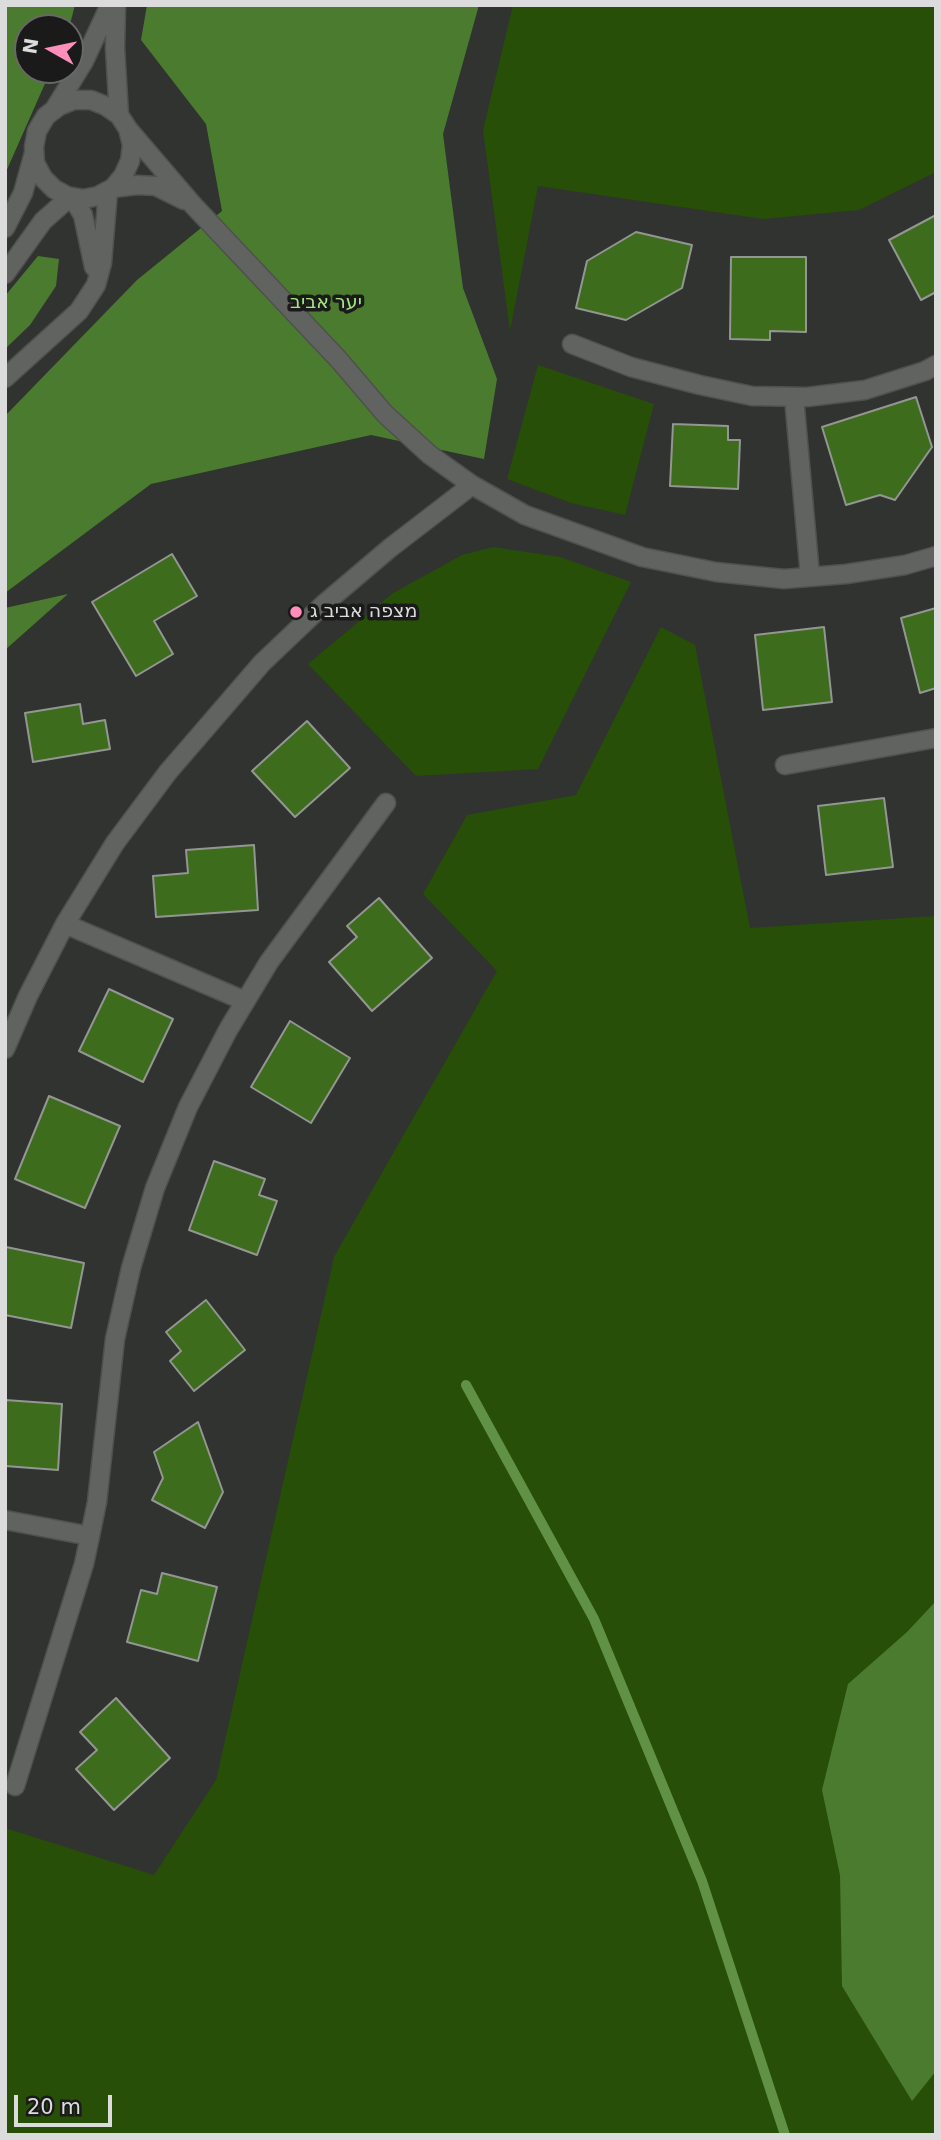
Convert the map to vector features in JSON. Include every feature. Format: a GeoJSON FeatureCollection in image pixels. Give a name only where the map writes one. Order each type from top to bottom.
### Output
{"type":"FeatureCollection","features":[{"type":"Feature","properties":{"kind":"street"},"geometry":{"type":"LineString","coordinates":[[52,111],[84,61],[110,5]]}},
{"type":"Feature","properties":{"kind":"street"},"geometry":{"type":"LineString","coordinates":[[34,153],[35,163],[43,178],[54,189],[71,197],[83,199],[99,196],[123,177],[130,161],[132,145],[123,122],[115,48],[116,5]]}},
{"type":"Feature","properties":{"kind":"street"},"geometry":{"type":"LineString","coordinates":[[5,228],[23,193],[37,131],[46,116],[59,106],[74,100],[91,100],[106,106],[123,122],[193,205],[339,360],[385,414],[430,455],[472,485],[526,515],[642,557],[716,572],[784,579],[846,574],[905,565],[936,556]]}},
{"type":"Feature","properties":{"kind":"street"},"geometry":{"type":"LineString","coordinates":[[110,189],[137,185],[156,186],[193,205]]}},
{"type":"Feature","properties":{"kind":"street"},"geometry":{"type":"LineString","coordinates":[[5,378],[79,311],[96,285],[102,262],[110,189]]}},
{"type":"Feature","properties":{"kind":"street"},"geometry":{"type":"LineString","coordinates":[[5,274],[43,221],[71,197]]}},
{"type":"Feature","properties":{"kind":"street"},"geometry":{"type":"LineString","coordinates":[[71,197],[83,215],[96,285]]}},
{"type":"Feature","properties":{"kind":"street"},"geometry":{"type":"LineString","coordinates":[[572,344],[631,367],[752,396],[794,397],[865,390],[936,365]]}},
{"type":"Feature","properties":{"kind":"street"},"geometry":{"type":"LineString","coordinates":[[794,397],[810,576]]}},
{"type":"Feature","properties":{"kind":"street"},"geometry":{"type":"LineString","coordinates":[[5,1049],[28,996],[65,924],[115,843],[168,772],[262,663],[324,604],[390,548],[472,485]]}},
{"type":"Feature","properties":{"kind":"street"},"geometry":{"type":"LineString","coordinates":[[786,765],[936,738]]}},
{"type":"Feature","properties":{"kind":"street"},"geometry":{"type":"LineString","coordinates":[[15,1786],[90,1536],[97,1502],[116,1339],[131,1268],[155,1188],[188,1107],[268,962],[386,803]]}},
{"type":"Feature","properties":{"kind":"street"},"geometry":{"type":"LineString","coordinates":[[65,924],[245,1001]]}},
{"type":"Feature","properties":{"kind":"street"},"geometry":{"type":"LineString","coordinates":[[5,1520],[90,1536]]}},
{"type":"Feature","properties":{"kind":"green space"},"geometry":{"type":"Polygon","coordinates":[[[5,5],[75,5],[73,14],[14,14],[14,84],[45,84],[5,174],[5,5]]]}},
{"type":"Feature","properties":{"kind":"green space","name":"יער אביב"},"geometry":{"type":"Polygon","coordinates":[[[147,5],[479,5],[443,134],[463,288],[497,379],[484,459],[371,435],[151,484],[5,593],[5,416],[137,280],[222,211],[206,124],[141,40],[147,5]]]}},
{"type":"Feature","properties":{"kind":"green space"},"geometry":{"type":"Polygon","coordinates":[[[513,5],[936,5],[936,172],[859,210],[763,219],[538,186],[510,331],[483,130],[513,5]]]}},
{"type":"Feature","properties":{"kind":"green space"},"geometry":{"type":"Polygon","coordinates":[[[38,256],[59,259],[56,286],[30,325],[5,349],[5,296],[38,256]]]}},
{"type":"Feature","properties":{"kind":"green space"},"geometry":{"type":"Polygon","coordinates":[[[538,365],[654,404],[625,515],[571,503],[507,479],[538,365]]]}},
{"type":"Feature","properties":{"kind":"green space"},"geometry":{"type":"Polygon","coordinates":[[[493,547],[560,557],[631,582],[538,769],[416,776],[308,664],[393,593],[462,555],[493,547]]]}},
{"type":"Feature","properties":{"kind":"green space"},"geometry":{"type":"Polygon","coordinates":[[[68,594],[5,650],[5,608],[68,594]]]}},
{"type":"Feature","properties":{"kind":"green space"},"geometry":{"type":"Polygon","coordinates":[[[661,627],[695,645],[750,928],[936,916],[936,2135],[5,2135],[5,1828],[154,1875],[216,1780],[334,1257],[497,971],[423,894],[467,815],[576,795],[661,627]]]}},
{"type":"Feature","properties":{"kind":"green space"},"geometry":{"type":"Polygon","coordinates":[[[936,1601],[936,2071],[912,2101],[842,1986],[840,1875],[822,1790],[848,1684],[907,1632],[936,1601]]]}},
{"type":"Feature","properties":{"kind":"building"},"geometry":{"type":"Polygon","coordinates":[[[936,215],[936,292],[921,300],[889,240],[936,215]]]}},
{"type":"Feature","properties":{"kind":"building"},"geometry":{"type":"Polygon","coordinates":[[[636,232],[692,245],[682,288],[626,320],[576,308],[587,261],[636,232]]]}},
{"type":"Feature","properties":{"kind":"building"},"geometry":{"type":"Polygon","coordinates":[[[731,257],[806,257],[806,332],[770,331],[770,340],[730,339],[731,257]]]}},
{"type":"Feature","properties":{"kind":"building"},"geometry":{"type":"Polygon","coordinates":[[[916,397],[932,447],[895,500],[880,495],[846,505],[822,427],[916,397]]]}},
{"type":"Feature","properties":{"kind":"building"},"geometry":{"type":"Polygon","coordinates":[[[673,424],[728,426],[728,440],[740,440],[738,489],[670,486],[673,424]]]}},
{"type":"Feature","properties":{"kind":"building"},"geometry":{"type":"Polygon","coordinates":[[[172,554],[197,596],[154,621],[173,654],[136,676],[92,602],[172,554]]]}},
{"type":"Feature","properties":{"kind":"building"},"geometry":{"type":"Polygon","coordinates":[[[936,608],[936,688],[920,693],[901,618],[936,608]]]}},
{"type":"Feature","properties":{"kind":"building"},"geometry":{"type":"Polygon","coordinates":[[[824,627],[832,702],[763,710],[755,635],[824,627]]]}},
{"type":"Feature","properties":{"kind":"building"},"geometry":{"type":"Polygon","coordinates":[[[80,704],[83,724],[105,720],[110,749],[33,762],[25,713],[80,704]]]}},
{"type":"Feature","properties":{"kind":"building"},"geometry":{"type":"Polygon","coordinates":[[[307,721],[350,768],[295,817],[252,771],[307,721]]]}},
{"type":"Feature","properties":{"kind":"building"},"geometry":{"type":"Polygon","coordinates":[[[884,798],[893,867],[826,875],[818,806],[884,798]]]}},
{"type":"Feature","properties":{"kind":"building"},"geometry":{"type":"Polygon","coordinates":[[[254,845],[258,910],[156,917],[153,876],[188,873],[186,850],[254,845]]]}},
{"type":"Feature","properties":{"kind":"building"},"geometry":{"type":"Polygon","coordinates":[[[379,898],[432,958],[372,1011],[329,962],[357,937],[347,926],[379,898]]]}},
{"type":"Feature","properties":{"kind":"building"},"geometry":{"type":"Polygon","coordinates":[[[109,989],[173,1019],[143,1082],[79,1051],[109,989]]]}},
{"type":"Feature","properties":{"kind":"building"},"geometry":{"type":"Polygon","coordinates":[[[290,1021],[350,1058],[311,1123],[251,1087],[290,1021]]]}},
{"type":"Feature","properties":{"kind":"building"},"geometry":{"type":"Polygon","coordinates":[[[49,1096],[120,1126],[85,1208],[15,1179],[49,1096]]]}},
{"type":"Feature","properties":{"kind":"building"},"geometry":{"type":"Polygon","coordinates":[[[214,1161],[265,1179],[259,1195],[277,1201],[257,1255],[189,1230],[214,1161]]]}},
{"type":"Feature","properties":{"kind":"building"},"geometry":{"type":"Polygon","coordinates":[[[6,1247],[84,1263],[71,1328],[5,1315],[6,1247]]]}},
{"type":"Feature","properties":{"kind":"building"},"geometry":{"type":"Polygon","coordinates":[[[206,1300],[245,1350],[194,1391],[170,1361],[181,1351],[166,1332],[206,1300]]]}},
{"type":"Feature","properties":{"kind":"building"},"geometry":{"type":"Polygon","coordinates":[[[5,1400],[62,1404],[58,1470],[5,1466],[5,1400]]]}},
{"type":"Feature","properties":{"kind":"building"},"geometry":{"type":"Polygon","coordinates":[[[198,1422],[223,1492],[205,1528],[152,1500],[163,1478],[154,1452],[198,1422]]]}},
{"type":"Feature","properties":{"kind":"building"},"geometry":{"type":"Polygon","coordinates":[[[162,1573],[217,1587],[198,1661],[127,1642],[141,1590],[157,1594],[162,1573]]]}},
{"type":"Feature","properties":{"kind":"building"},"geometry":{"type":"Polygon","coordinates":[[[116,1698],[170,1758],[114,1810],[76,1769],[97,1750],[80,1732],[116,1698]]]}},
{"type":"Feature","properties":{"kind":"waterway"},"geometry":{"type":"LineString","coordinates":[[466,1385],[594,1619],[702,1881],[785,2135]]}},
{"type":"Feature","properties":{"kind":"place","name":"מצפה אביב ג"},"geometry":{"type":"Point","coordinates":[296,612]}}]}
